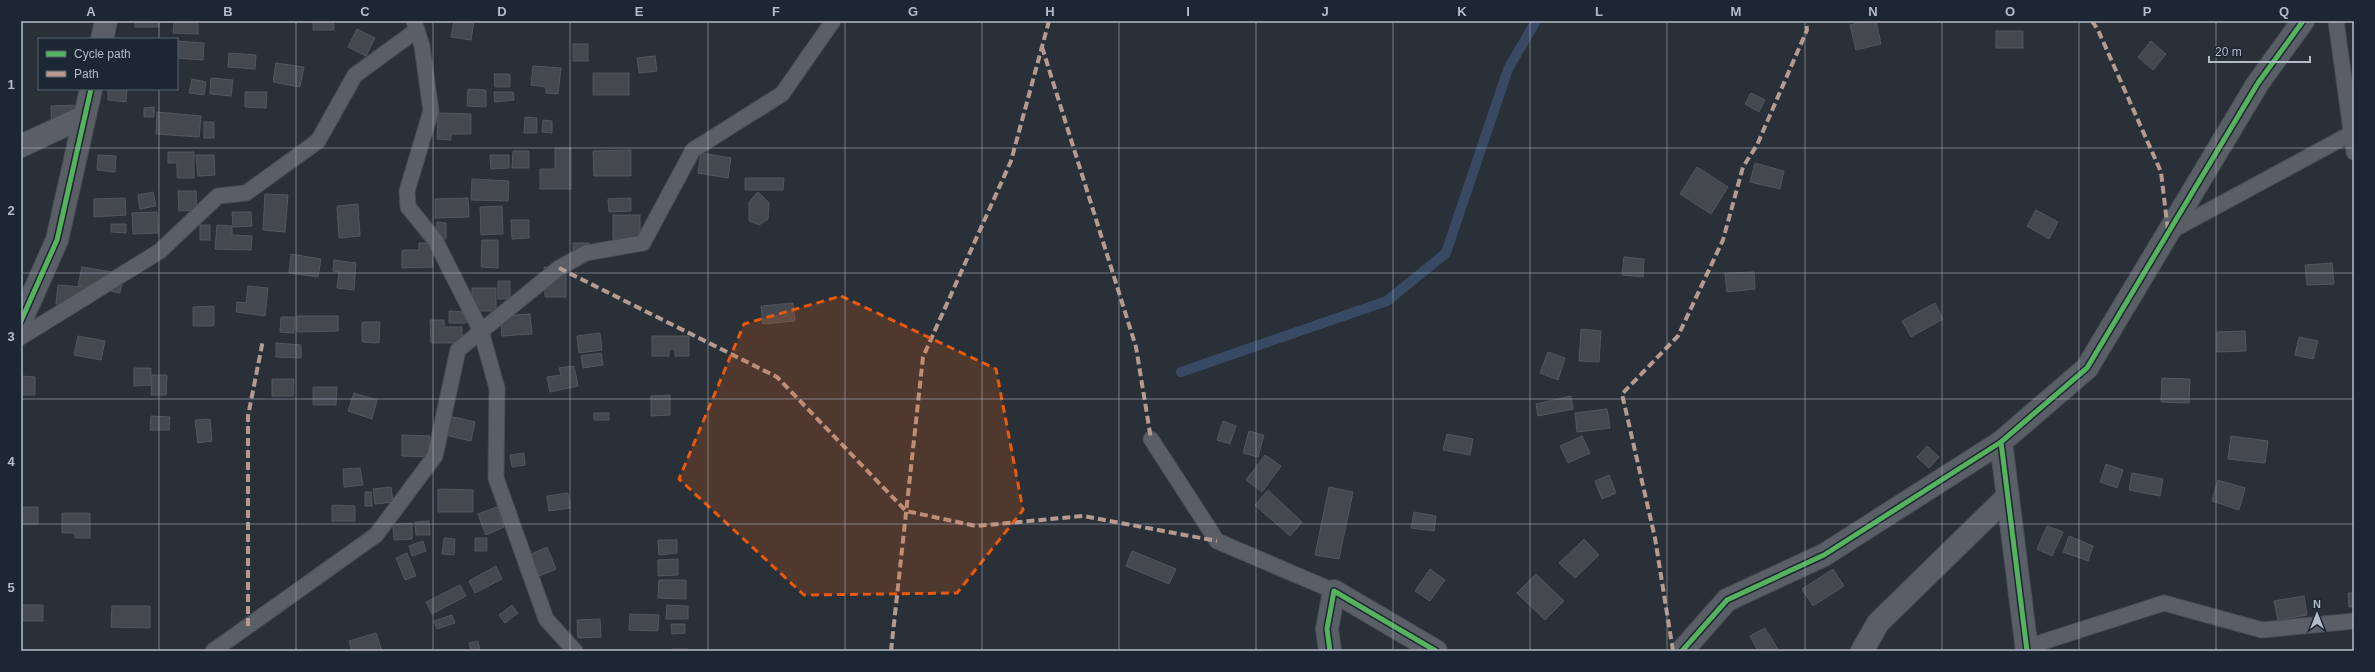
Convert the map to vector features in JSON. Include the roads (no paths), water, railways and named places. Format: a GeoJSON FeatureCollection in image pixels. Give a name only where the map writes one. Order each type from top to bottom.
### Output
{"type":"FeatureCollection","features":[{"type":"Feature","properties":{"kind":"street"},"geometry":{"type":"LineString","coordinates":[[102,38],[106,21]]}},
{"type":"Feature","properties":{"kind":"street"},"geometry":{"type":"LineString","coordinates":[[1682,651],[1727,600],[1824,555],[2001,442],[2087,368],[2258,83],[2303,21]]}},
{"type":"Feature","properties":{"kind":"street"},"geometry":{"type":"LineString","coordinates":[[21,321],[57,240],[91,90]]}},
{"type":"Feature","properties":{"kind":"street"},"geometry":{"type":"LineString","coordinates":[[21,146],[85,116]]}},
{"type":"Feature","properties":{"kind":"street"},"geometry":{"type":"LineString","coordinates":[[2001,442],[2027,649]]}},
{"type":"Feature","properties":{"kind":"street"},"geometry":{"type":"LineString","coordinates":[[1862,651],[1878,623],[2008,496]]}},
{"type":"Feature","properties":{"kind":"street"},"geometry":{"type":"LineString","coordinates":[[1330,651],[1327,629],[1334,591],[1436,651]]}},
{"type":"Feature","properties":{"kind":"lane"},"geometry":{"type":"LineString","coordinates":[[214,651],[376,534],[435,456],[458,350],[559,268],[586,253],[643,243],[693,150],[782,94],[833,21]]}},
{"type":"Feature","properties":{"kind":"lane"},"geometry":{"type":"LineString","coordinates":[[2336,21],[2354,152]]}},
{"type":"Feature","properties":{"kind":"lane"},"geometry":{"type":"LineString","coordinates":[[21,338],[160,252],[218,196],[246,193],[318,141],[355,75],[416,26],[422,46],[431,111],[407,191],[408,208],[435,240],[481,331],[497,388],[496,478],[546,619],[575,651]]}},
{"type":"Feature","properties":{"kind":"lane"},"geometry":{"type":"LineString","coordinates":[[2168,232],[2352,132]]}},
{"type":"Feature","properties":{"kind":"lane"},"geometry":{"type":"LineString","coordinates":[[1151,439],[1217,541],[1334,591]]}},
{"type":"Feature","properties":{"kind":"lane"},"geometry":{"type":"LineString","coordinates":[[2027,649],[2164,603],[2262,630],[2354,621]]}},
{"type":"Feature","properties":{"kind":"waterway"},"geometry":{"type":"LineString","coordinates":[[1181,372],[1387,301],[1446,253],[1508,69],[1536,21]]}}]}
